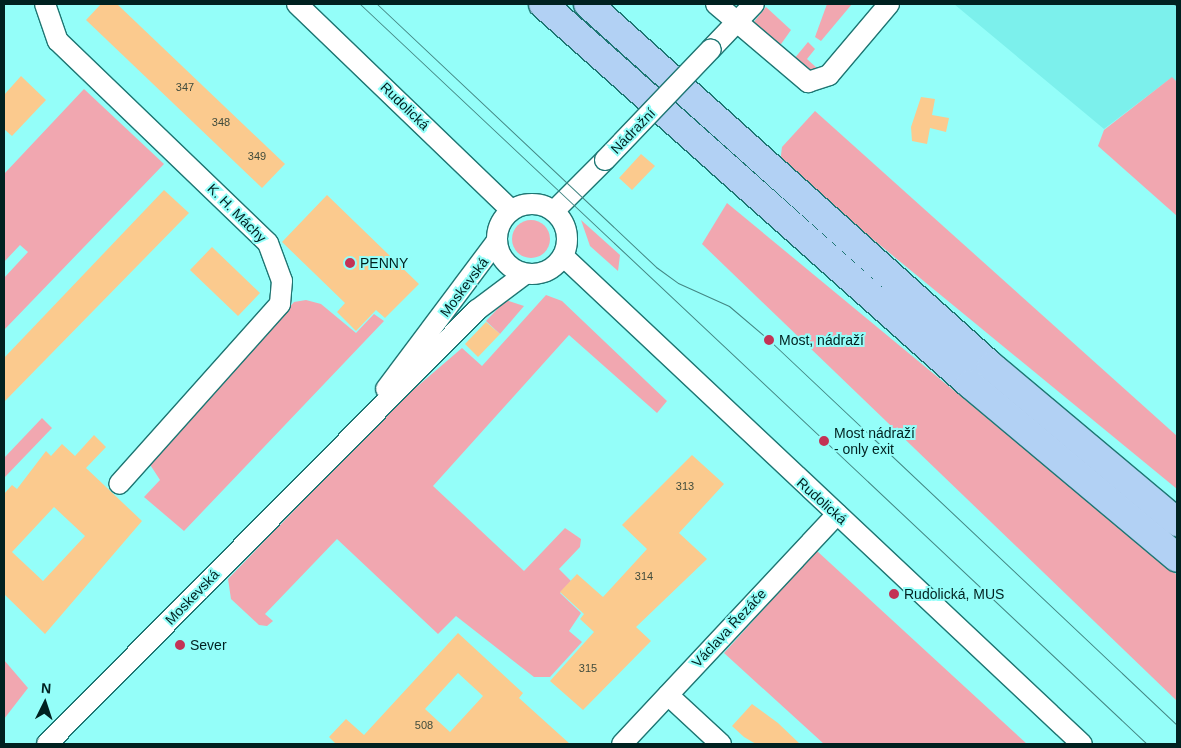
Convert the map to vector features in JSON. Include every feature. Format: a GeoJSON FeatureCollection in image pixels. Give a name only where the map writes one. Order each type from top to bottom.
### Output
{"type":"FeatureCollection","features":[{"type":"Feature","properties":{"kind":"highway"},"geometry":{"type":"LineString","coordinates":[[543,4],[970,384],[1177,558]]}},
{"type":"Feature","properties":{"kind":"highway"},"geometry":{"type":"LineString","coordinates":[[588,4],[984,359],[1177,522]]}},
{"type":"Feature","properties":{"kind":"street","name":"K. H. Máchy"},"geometry":{"type":"LineString","coordinates":[[45,4],[58,41],[268,244],[282,281],[280,304],[119,484]]}},
{"type":"Feature","properties":{"kind":"street","name":"Rudolická"},"geometry":{"type":"LineString","coordinates":[[297,4],[511,210]]}},
{"type":"Feature","properties":{"kind":"street"},"geometry":{"type":"LineString","coordinates":[[716,4],[801,78],[820,82],[889,4]]}},
{"type":"Feature","properties":{"kind":"street","name":"Nádražní"},"geometry":{"type":"LineString","coordinates":[[554,211],[754,4]]}},
{"type":"Feature","properties":{"kind":"street"},"geometry":{"type":"LineString","coordinates":[[533,204],[554,211],[565,227],[563,256],[547,271],[526,274],[506,264],[496,242],[498,230],[511,210],[533,204]]}},
{"type":"Feature","properties":{"kind":"street","name":"Moskevská"},"geometry":{"type":"LineString","coordinates":[[338,449],[476,275],[496,242]]}},
{"type":"Feature","properties":{"kind":"street","name":"Rudolická"},"geometry":{"type":"LineString","coordinates":[[563,256],[1082,744]]}},
{"type":"Feature","properties":{"kind":"street","name":"Moskevská"},"geometry":{"type":"LineString","coordinates":[[47,744],[477,310],[526,274]]}},
{"type":"Feature","properties":{"kind":"street","name":"Václava Řezáče"},"geometry":{"type":"LineString","coordinates":[[622,744],[838,514]]}},
{"type":"Feature","properties":{"kind":"street"},"geometry":{"type":"LineString","coordinates":[[668,695],[722,744]]}},
{"type":"Feature","properties":{"kind":"shaded area"},"geometry":{"type":"Polygon","coordinates":[[[827,4],[852,4],[821,41],[815,37],[827,4]]]}},
{"type":"Feature","properties":{"kind":"shaded area"},"geometry":{"type":"Polygon","coordinates":[[[954,4],[1177,4],[1177,82],[1171,78],[1104,129],[954,4]]]}},
{"type":"Feature","properties":{"kind":"shaded area"},"geometry":{"type":"Polygon","coordinates":[[[766,7],[791,30],[779,47],[753,23],[766,7]]]}},
{"type":"Feature","properties":{"kind":"shaded area"},"geometry":{"type":"Polygon","coordinates":[[[808,42],[815,49],[807,59],[818,69],[812,72],[794,59],[808,42]]]}},
{"type":"Feature","properties":{"kind":"shaded area"},"geometry":{"type":"Polygon","coordinates":[[[1172,77],[1177,82],[1177,216],[1098,146],[1104,130],[1172,77]]]}},
{"type":"Feature","properties":{"kind":"shaded area"},"geometry":{"type":"Polygon","coordinates":[[[84,89],[164,164],[4,330],[4,278],[28,252],[20,245],[4,262],[4,174],[84,89]]]}},
{"type":"Feature","properties":{"kind":"shaded area"},"geometry":{"type":"Polygon","coordinates":[[[815,111],[1177,436],[1177,489],[780,163],[782,147],[815,111]]]}},
{"type":"Feature","properties":{"kind":"shaded area"},"geometry":{"type":"Polygon","coordinates":[[[727,203],[1177,575],[1177,701],[702,244],[727,203]]]}},
{"type":"Feature","properties":{"kind":"shaded area"},"geometry":{"type":"Polygon","coordinates":[[[531,220],[545,225],[550,239],[545,253],[531,258],[517,253],[512,239],[517,225],[531,220]]]}},
{"type":"Feature","properties":{"kind":"shaded area"},"geometry":{"type":"Polygon","coordinates":[[[581,220],[620,255],[618,271],[590,246],[581,220]]]}},
{"type":"Feature","properties":{"kind":"shaded area"},"geometry":{"type":"Polygon","coordinates":[[[546,295],[562,301],[667,401],[657,413],[569,335],[433,486],[524,571],[565,528],[581,539],[580,547],[559,569],[571,581],[560,593],[581,613],[569,631],[582,642],[550,677],[534,677],[456,616],[438,634],[337,539],[265,614],[273,621],[267,626],[259,625],[231,599],[228,579],[398,403],[462,348],[482,366],[546,295]]]}},
{"type":"Feature","properties":{"kind":"shaded area"},"geometry":{"type":"Polygon","coordinates":[[[306,300],[321,304],[356,333],[374,314],[384,321],[184,531],[144,497],[160,480],[149,463],[294,302],[306,300]]]}},
{"type":"Feature","properties":{"kind":"shaded area"},"geometry":{"type":"Polygon","coordinates":[[[506,300],[524,306],[500,334],[486,321],[506,300]]]}},
{"type":"Feature","properties":{"kind":"shaded area"},"geometry":{"type":"Polygon","coordinates":[[[42,418],[52,428],[4,478],[4,458],[42,418]]]}},
{"type":"Feature","properties":{"kind":"shaded area"},"geometry":{"type":"Polygon","coordinates":[[[817,550],[1027,744],[824,744],[724,653],[817,550]]]}},
{"type":"Feature","properties":{"kind":"shaded area"},"geometry":{"type":"Polygon","coordinates":[[[4,660],[28,688],[4,719],[4,660]]]}},
{"type":"Feature","properties":{"kind":"building"},"geometry":{"type":"Polygon","coordinates":[[[101,4],[117,4],[285,164],[262,188],[86,20],[101,4]]]}},
{"type":"Feature","properties":{"kind":"building"},"geometry":{"type":"Polygon","coordinates":[[[21,76],[46,100],[12,136],[4,129],[4,95],[21,76]]]}},
{"type":"Feature","properties":{"kind":"building"},"geometry":{"type":"Polygon","coordinates":[[[921,97],[935,99],[932,115],[949,118],[946,132],[930,128],[927,144],[912,141],[911,127],[921,97]]]}},
{"type":"Feature","properties":{"kind":"building"},"geometry":{"type":"Polygon","coordinates":[[[641,154],[655,166],[632,190],[619,178],[641,154]]]}},
{"type":"Feature","properties":{"kind":"building"},"geometry":{"type":"Polygon","coordinates":[[[164,190],[189,213],[4,402],[4,358],[164,190]]]}},
{"type":"Feature","properties":{"kind":"building","name":"PENNY"},"geometry":{"type":"Polygon","coordinates":[[[327,195],[419,284],[385,318],[376,310],[356,331],[337,312],[345,303],[282,242],[327,195]]]}},
{"type":"Feature","properties":{"kind":"building"},"geometry":{"type":"Polygon","coordinates":[[[212,247],[260,293],[238,316],[190,270],[212,247]]]}},
{"type":"Feature","properties":{"kind":"building"},"geometry":{"type":"Polygon","coordinates":[[[486,322],[500,334],[478,357],[465,344],[486,322]]]}},
{"type":"Feature","properties":{"kind":"building"},"geometry":{"type":"Polygon","coordinates":[[[94,435],[106,447],[86,468],[142,521],[45,634],[4,594],[4,494],[12,485],[17,489],[46,451],[51,456],[62,444],[75,456],[94,435]],[[54,507],[12,552],[43,581],[85,536],[54,507]]]}},
{"type":"Feature","properties":{"kind":"building"},"geometry":{"type":"Polygon","coordinates":[[[692,455],[724,484],[679,533],[707,559],[636,627],[651,641],[583,710],[550,681],[594,632],[580,619],[584,614],[560,592],[577,574],[603,597],[647,549],[622,525],[692,455]]]}},
{"type":"Feature","properties":{"kind":"building"},"geometry":{"type":"Polygon","coordinates":[[[458,633],[523,693],[519,698],[570,744],[336,744],[329,737],[346,719],[364,735],[458,633]],[[458,673],[425,709],[450,732],[483,696],[458,673]]]}},
{"type":"Feature","properties":{"kind":"building"},"geometry":{"type":"Polygon","coordinates":[[[752,704],[778,723],[800,744],[756,744],[744,737],[732,726],[752,704]]]}},
{"type":"Feature","properties":{"kind":"tram line"},"geometry":{"type":"LineString","coordinates":[[360,4],[1147,744]]}},
{"type":"Feature","properties":{"kind":"tram line"},"geometry":{"type":"LineString","coordinates":[[377,4],[656,267],[678,283],[729,306],[769,340],[1177,725]]}},
{"type":"Feature","properties":{"kind":"place","name":"PENNY"},"geometry":{"type":"Point","coordinates":[350,263]}},
{"type":"Feature","properties":{"kind":"place","name":"Most, nádraží"},"geometry":{"type":"Point","coordinates":[769,340]}},
{"type":"Feature","properties":{"kind":"place","name":"Most nádraží - only exit"},"geometry":{"type":"Point","coordinates":[824,441]}},
{"type":"Feature","properties":{"kind":"place","name":"Rudolická, MUS"},"geometry":{"type":"Point","coordinates":[894,594]}},
{"type":"Feature","properties":{"kind":"place","name":"Sever"},"geometry":{"type":"Point","coordinates":[180,645]}}]}
